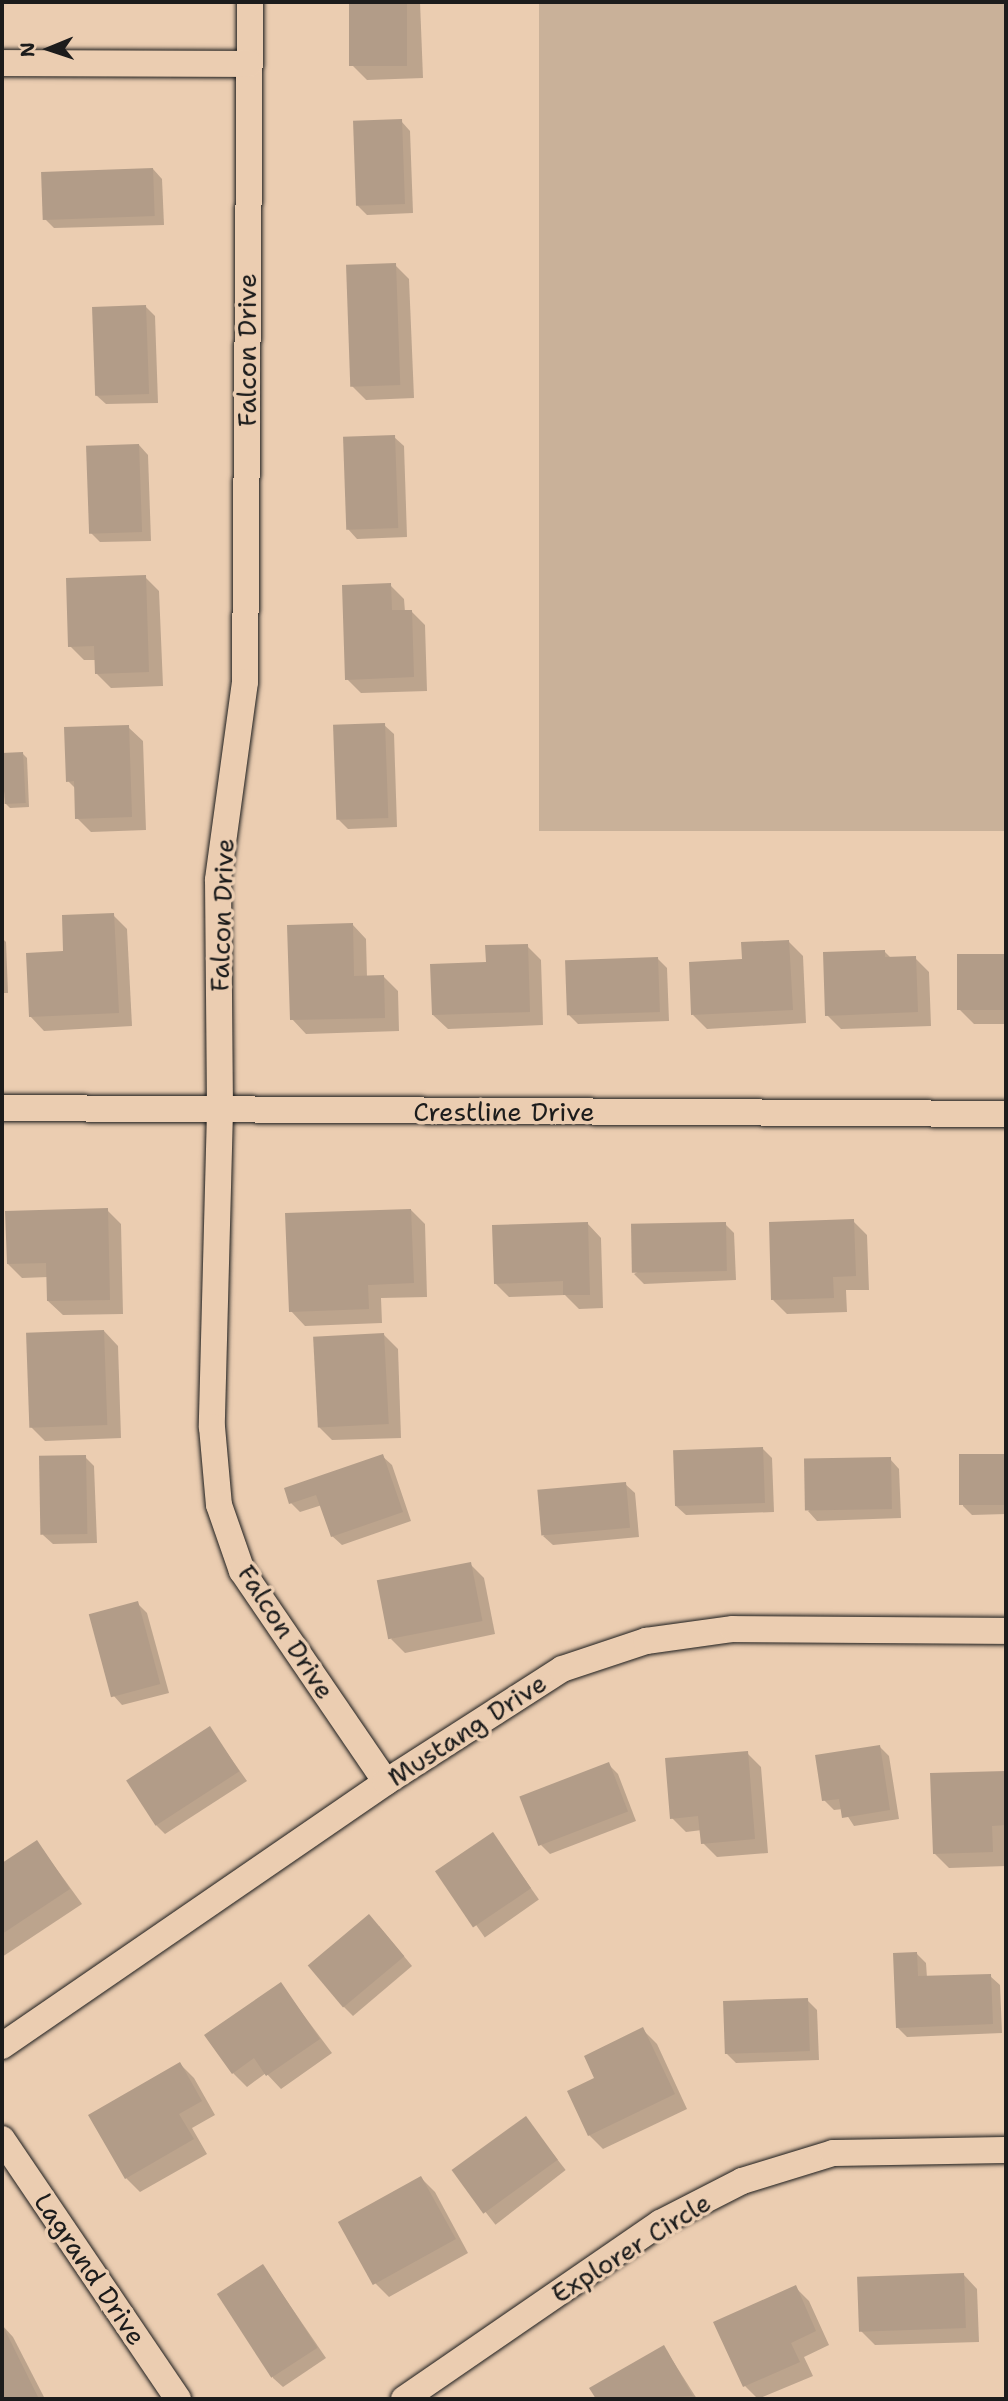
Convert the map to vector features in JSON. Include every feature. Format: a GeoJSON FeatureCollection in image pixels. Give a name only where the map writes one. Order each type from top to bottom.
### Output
{"type":"FeatureCollection","features":[{"type":"Feature","properties":{"kind":"street","name":"Falcon Drive"},"geometry":{"type":"LineString","coordinates":[[250,2],[245,682],[218,880],[220,1111],[212,1427],[219,1505],[243,1571],[386,1782]]}},
{"type":"Feature","properties":{"kind":"street"},"geometry":{"type":"LineString","coordinates":[[2,64],[249,64]]}},
{"type":"Feature","properties":{"kind":"street","name":"Crestline Drive"},"geometry":{"type":"LineString","coordinates":[[2,1108],[1006,1114]]}},
{"type":"Feature","properties":{"kind":"street","name":"Mustang Drive"},"geometry":{"type":"LineString","coordinates":[[2,2046],[386,1782],[562,1670],[646,1641],[733,1629],[1006,1631]]}},
{"type":"Feature","properties":{"kind":"street","name":"Lagrand Drive"},"geometry":{"type":"LineString","coordinates":[[2,2139],[178,2399]]}},
{"type":"Feature","properties":{"kind":"street","name":"Explorer Circle"},"geometry":{"type":"LineString","coordinates":[[404,2399],[660,2224],[743,2180],[833,2153],[1006,2150]]}},
{"type":"Feature","properties":{"kind":"shaded area"},"geometry":{"type":"Polygon","coordinates":[[[539,2],[1006,2],[1006,831],[539,831],[539,2]]]}},
{"type":"Feature","properties":{"kind":"building"},"geometry":{"type":"Polygon","coordinates":[[[349,2],[407,2],[407,66],[349,66],[349,2]]]}},
{"type":"Feature","properties":{"kind":"building"},"geometry":{"type":"Polygon","coordinates":[[[402,119],[405,204],[356,206],[353,121],[402,119]]]}},
{"type":"Feature","properties":{"kind":"building"},"geometry":{"type":"Polygon","coordinates":[[[153,168],[155,216],[43,220],[41,172],[153,168]]]}},
{"type":"Feature","properties":{"kind":"building"},"geometry":{"type":"Polygon","coordinates":[[[396,263],[400,385],[350,387],[346,265],[396,263]]]}},
{"type":"Feature","properties":{"kind":"building"},"geometry":{"type":"Polygon","coordinates":[[[146,305],[149,394],[95,396],[92,307],[146,305]]]}},
{"type":"Feature","properties":{"kind":"building"},"geometry":{"type":"Polygon","coordinates":[[[395,435],[398,528],[346,530],[343,437],[395,435]]]}},
{"type":"Feature","properties":{"kind":"building"},"geometry":{"type":"Polygon","coordinates":[[[139,444],[142,532],[89,534],[86,446],[139,444]]]}},
{"type":"Feature","properties":{"kind":"building"},"geometry":{"type":"Polygon","coordinates":[[[146,575],[149,672],[95,674],[94,646],[68,647],[66,578],[146,575]]]}},
{"type":"Feature","properties":{"kind":"building"},"geometry":{"type":"Polygon","coordinates":[[[391,583],[392,610],[412,610],[414,677],[345,680],[342,585],[391,583]]]}},
{"type":"Feature","properties":{"kind":"building"},"geometry":{"type":"Polygon","coordinates":[[[385,723],[388,818],[336,820],[333,725],[385,723]]]}},
{"type":"Feature","properties":{"kind":"building"},"geometry":{"type":"Polygon","coordinates":[[[129,725],[132,817],[75,819],[74,781],[66,782],[64,727],[129,725]]]}},
{"type":"Feature","properties":{"kind":"building"},"geometry":{"type":"Polygon","coordinates":[[[23,752],[26,803],[5,804],[2,753],[23,752]]]}},
{"type":"Feature","properties":{"kind":"building"},"geometry":{"type":"Polygon","coordinates":[[[114,913],[119,1013],[29,1017],[26,953],[63,951],[62,915],[114,913]]]}},
{"type":"Feature","properties":{"kind":"building"},"geometry":{"type":"Polygon","coordinates":[[[353,923],[354,976],[384,975],[385,1018],[290,1020],[287,925],[353,923]]]}},
{"type":"Feature","properties":{"kind":"building"},"geometry":{"type":"Polygon","coordinates":[[[789,940],[793,1010],[691,1015],[689,962],[742,959],[741,942],[789,940]]]}},
{"type":"Feature","properties":{"kind":"building"},"geometry":{"type":"Polygon","coordinates":[[[528,944],[530,1012],[432,1015],[430,964],[486,962],[485,945],[528,944]]]}},
{"type":"Feature","properties":{"kind":"building"},"geometry":{"type":"Polygon","coordinates":[[[885,950],[885,957],[916,956],[918,1012],[825,1016],[823,952],[885,950]]]}},
{"type":"Feature","properties":{"kind":"building"},"geometry":{"type":"Polygon","coordinates":[[[957,954],[1006,954],[1006,1010],[957,1010],[957,954]]]}},
{"type":"Feature","properties":{"kind":"building"},"geometry":{"type":"Polygon","coordinates":[[[658,957],[660,1012],[567,1015],[565,960],[658,957]]]}},
{"type":"Feature","properties":{"kind":"building"},"geometry":{"type":"Polygon","coordinates":[[[108,1208],[110,1300],[47,1301],[46,1263],[7,1264],[5,1211],[108,1208]]]}},
{"type":"Feature","properties":{"kind":"building"},"geometry":{"type":"Polygon","coordinates":[[[411,1209],[414,1283],[368,1285],[369,1309],[289,1312],[285,1213],[411,1209]]]}},
{"type":"Feature","properties":{"kind":"building"},"geometry":{"type":"Polygon","coordinates":[[[854,1219],[856,1276],[833,1277],[834,1298],[771,1300],[769,1222],[854,1219]]]}},
{"type":"Feature","properties":{"kind":"building"},"geometry":{"type":"Polygon","coordinates":[[[588,1222],[590,1295],[563,1295],[563,1281],[494,1284],[492,1225],[588,1222]]]}},
{"type":"Feature","properties":{"kind":"building"},"geometry":{"type":"Polygon","coordinates":[[[726,1222],[727,1271],[632,1273],[631,1224],[726,1222]]]}},
{"type":"Feature","properties":{"kind":"building"},"geometry":{"type":"Polygon","coordinates":[[[104,1330],[107,1425],[29,1428],[26,1333],[104,1330]]]}},
{"type":"Feature","properties":{"kind":"building"},"geometry":{"type":"Polygon","coordinates":[[[384,1333],[389,1424],[318,1428],[313,1337],[384,1333]]]}},
{"type":"Feature","properties":{"kind":"building"},"geometry":{"type":"Polygon","coordinates":[[[763,1447],[765,1503],[675,1506],[673,1450],[763,1447]]]}},
{"type":"Feature","properties":{"kind":"building"},"geometry":{"type":"Polygon","coordinates":[[[383,1454],[403,1512],[331,1537],[316,1495],[289,1504],[284,1488],[383,1454]]]}},
{"type":"Feature","properties":{"kind":"building"},"geometry":{"type":"Polygon","coordinates":[[[959,1454],[1006,1454],[1006,1505],[959,1505],[959,1454]]]}},
{"type":"Feature","properties":{"kind":"building"},"geometry":{"type":"Polygon","coordinates":[[[86,1455],[87,1534],[40,1535],[39,1456],[86,1455]]]}},
{"type":"Feature","properties":{"kind":"building"},"geometry":{"type":"Polygon","coordinates":[[[891,1457],[892,1509],[805,1511],[804,1459],[891,1457]]]}},
{"type":"Feature","properties":{"kind":"building"},"geometry":{"type":"Polygon","coordinates":[[[626,1482],[630,1528],[541,1536],[537,1490],[626,1482]]]}},
{"type":"Feature","properties":{"kind":"building"},"geometry":{"type":"Polygon","coordinates":[[[471,1562],[482,1621],[388,1639],[377,1580],[471,1562]]]}},
{"type":"Feature","properties":{"kind":"building"},"geometry":{"type":"Polygon","coordinates":[[[138,1601],[160,1684],[111,1697],[89,1614],[138,1601]]]}},
{"type":"Feature","properties":{"kind":"building"},"geometry":{"type":"Polygon","coordinates":[[[210,1726],[239,1771],[156,1826],[126,1780],[210,1726]]]}},
{"type":"Feature","properties":{"kind":"building"},"geometry":{"type":"Polygon","coordinates":[[[880,1745],[890,1810],[842,1818],[839,1799],[822,1801],[815,1755],[880,1745]]]}},
{"type":"Feature","properties":{"kind":"building"},"geometry":{"type":"Polygon","coordinates":[[[748,1751],[755,1839],[701,1844],[698,1816],[670,1819],[665,1758],[748,1751]]]}},
{"type":"Feature","properties":{"kind":"building"},"geometry":{"type":"Polygon","coordinates":[[[609,1762],[628,1811],[538,1846],[519,1796],[609,1762]]]}},
{"type":"Feature","properties":{"kind":"building"},"geometry":{"type":"Polygon","coordinates":[[[1006,1771],[1006,1825],[992,1826],[993,1852],[933,1854],[930,1773],[1006,1771]]]}},
{"type":"Feature","properties":{"kind":"building"},"geometry":{"type":"Polygon","coordinates":[[[493,1832],[531,1888],[473,1928],[435,1871],[493,1832]]]}},
{"type":"Feature","properties":{"kind":"building"},"geometry":{"type":"Polygon","coordinates":[[[37,1840],[70,1889],[2,1934],[2,1863],[37,1840]]]}},
{"type":"Feature","properties":{"kind":"building"},"geometry":{"type":"Polygon","coordinates":[[[369,1914],[404,1956],[343,2008],[308,1965],[369,1914]]]}},
{"type":"Feature","properties":{"kind":"building"},"geometry":{"type":"Polygon","coordinates":[[[917,1952],[918,1976],[991,1974],[993,2024],[896,2028],[893,1953],[917,1952]]]}},
{"type":"Feature","properties":{"kind":"building"},"geometry":{"type":"Polygon","coordinates":[[[281,1982],[320,2039],[266,2076],[254,2058],[232,2074],[204,2035],[281,1982]]]}},
{"type":"Feature","properties":{"kind":"building"},"geometry":{"type":"Polygon","coordinates":[[[808,1998],[810,2051],[725,2054],[723,2001],[808,1998]]]}},
{"type":"Feature","properties":{"kind":"building"},"geometry":{"type":"Polygon","coordinates":[[[643,2027],[675,2094],[588,2136],[567,2091],[594,2078],[584,2056],[643,2027]]]}},
{"type":"Feature","properties":{"kind":"building"},"geometry":{"type":"Polygon","coordinates":[[[180,2062],[202,2101],[179,2114],[194,2139],[125,2179],[88,2115],[180,2062]]]}},
{"type":"Feature","properties":{"kind":"building"},"geometry":{"type":"Polygon","coordinates":[[[526,2116],[558,2160],[483,2214],[452,2170],[526,2116]]]}},
{"type":"Feature","properties":{"kind":"building"},"geometry":{"type":"Polygon","coordinates":[[[421,2176],[456,2239],[373,2285],[338,2222],[421,2176]]]}},
{"type":"Feature","properties":{"kind":"building"},"geometry":{"type":"Polygon","coordinates":[[[263,2264],[317,2348],[271,2378],[217,2294],[263,2264]]]}},
{"type":"Feature","properties":{"kind":"building"},"geometry":{"type":"Polygon","coordinates":[[[964,2273],[966,2328],[859,2332],[857,2277],[964,2273]]]}},
{"type":"Feature","properties":{"kind":"building"},"geometry":{"type":"Polygon","coordinates":[[[796,2285],[816,2331],[791,2343],[800,2362],[743,2387],[713,2322],[796,2285]]]}},
{"type":"Feature","properties":{"kind":"building"},"geometry":{"type":"Polygon","coordinates":[[[2,2324],[39,2399],[2,2399],[2,2324]]]}},
{"type":"Feature","properties":{"kind":"building"},"geometry":{"type":"Polygon","coordinates":[[[664,2345],[693,2396],[596,2399],[589,2388],[664,2345]]]}}]}
